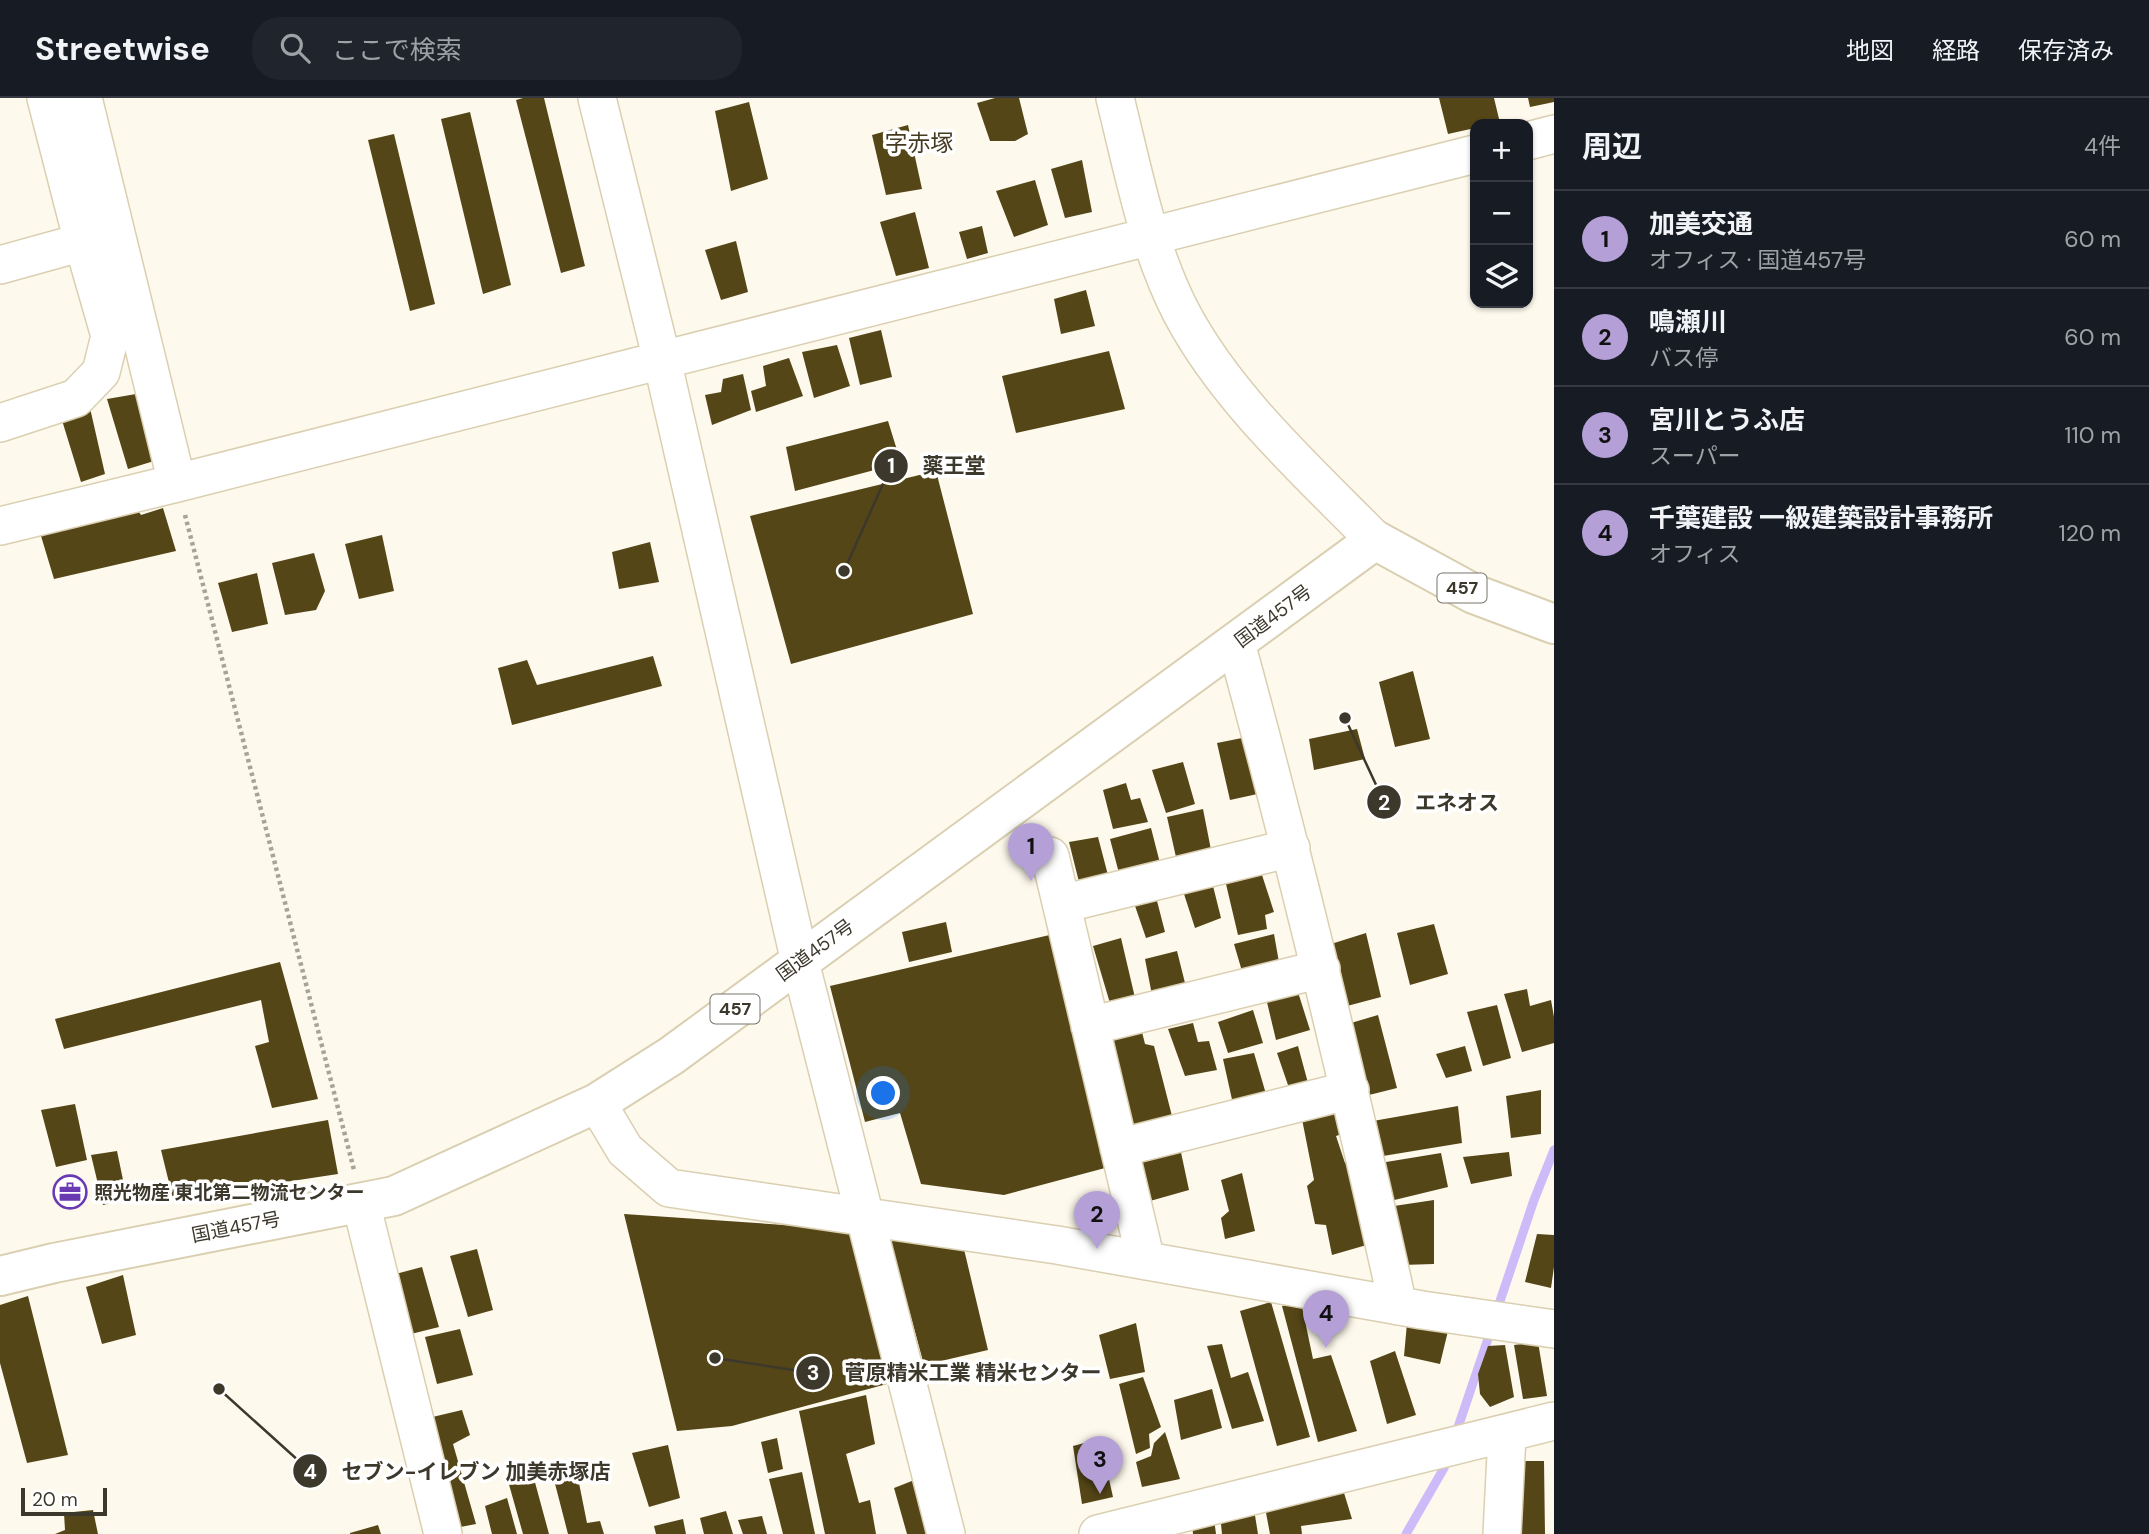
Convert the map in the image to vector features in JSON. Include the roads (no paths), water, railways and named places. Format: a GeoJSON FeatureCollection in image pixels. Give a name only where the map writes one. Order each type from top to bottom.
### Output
{"type":"FeatureCollection","features":[{"type":"Feature","properties":{"kind":"highway","name":"457"},"geometry":{"type":"LineString","coordinates":[[1375,540],[1474,594],[1554,624]]}},
{"type":"Feature","properties":{"kind":"highway","name":"国道457号"},"geometry":{"type":"LineString","coordinates":[[0,1276],[394,1196],[597,1103],[671,1056],[1375,540]]}},
{"type":"Feature","properties":{"kind":"street"},"geometry":{"type":"LineString","coordinates":[[0,423],[76,398],[101,372],[110,336],[46,98]]}},
{"type":"Feature","properties":{"kind":"street"},"geometry":{"type":"LineString","coordinates":[[83,98],[177,483]]}},
{"type":"Feature","properties":{"kind":"street"},"geometry":{"type":"LineString","coordinates":[[597,98],[662,360],[800,962],[946,1534]]}},
{"type":"Feature","properties":{"kind":"street"},"geometry":{"type":"LineString","coordinates":[[1115,98],[1150,235],[1182,313],[1228,384],[1280,444],[1375,540]]}},
{"type":"Feature","properties":{"kind":"street"},"geometry":{"type":"LineString","coordinates":[[1533,140],[1554,134]]}},
{"type":"Feature","properties":{"kind":"street"},"geometry":{"type":"LineString","coordinates":[[0,526],[1470,155]]}},
{"type":"Feature","properties":{"kind":"street"},"geometry":{"type":"LineString","coordinates":[[0,265],[83,242]]}},
{"type":"Feature","properties":{"kind":"street"},"geometry":{"type":"LineString","coordinates":[[1236,643],[1291,848],[1350,1090],[1410,1308]]}},
{"type":"Feature","properties":{"kind":"street"},"geometry":{"type":"LineString","coordinates":[[1062,904],[1291,848]]}},
{"type":"Feature","properties":{"kind":"street"},"geometry":{"type":"LineString","coordinates":[[1050,856],[1146,1261]]}},
{"type":"Feature","properties":{"kind":"street"},"geometry":{"type":"LineString","coordinates":[[1090,1026],[1321,969]]}},
{"type":"Feature","properties":{"kind":"street"},"geometry":{"type":"LineString","coordinates":[[1119,1148],[1350,1090]]}},
{"type":"Feature","properties":{"kind":"street"},"geometry":{"type":"LineString","coordinates":[[597,1103],[625,1150],[669,1188],[1057,1245],[1410,1308],[1548,1327]]}},
{"type":"Feature","properties":{"kind":"street"},"geometry":{"type":"LineString","coordinates":[[361,1203],[443,1534]]}},
{"type":"Feature","properties":{"kind":"street"},"geometry":{"type":"LineString","coordinates":[[1098,1534],[1507,1435],[1554,1421]]}},
{"type":"Feature","properties":{"kind":"street"},"geometry":{"type":"LineString","coordinates":[[1502,1534],[1507,1435]]}},
{"type":"Feature","properties":{"kind":"waterway"},"geometry":{"type":"LineString","coordinates":[[1496,1313],[1554,1150]]}},
{"type":"Feature","properties":{"kind":"waterway"},"geometry":{"type":"LineString","coordinates":[[1455,1436],[1492,1327]]}},
{"type":"Feature","properties":{"kind":"waterway"},"geometry":{"type":"LineString","coordinates":[[1406,1534],[1444,1468],[1448,1456]]}},
{"type":"Feature","properties":{"kind":"place","name":"薬王堂"},"geometry":{"type":"Point","coordinates":[844,571]}},
{"type":"Feature","properties":{"kind":"place","name":"エネオス"},"geometry":{"type":"Point","coordinates":[1345,718]}},
{"type":"Feature","properties":{"kind":"place","name":"加美交通"},"geometry":{"type":"Point","coordinates":[1031,881]}},
{"type":"Feature","properties":{"kind":"place","name":"照光物産 東北第二物流センター"},"geometry":{"type":"Point","coordinates":[70,1192]}},
{"type":"Feature","properties":{"kind":"place","name":"鳴瀬川"},"geometry":{"type":"Point","coordinates":[1097,1249]}},
{"type":"Feature","properties":{"kind":"place","name":"千葉建設 一級建築設計事務所"},"geometry":{"type":"Point","coordinates":[1326,1348]}},
{"type":"Feature","properties":{"kind":"place","name":"菅原精米工業 精米センター"},"geometry":{"type":"Point","coordinates":[715,1358]}},
{"type":"Feature","properties":{"kind":"place","name":"セブン-イレブン 加美赤塚店"},"geometry":{"type":"Point","coordinates":[219,1389]}},
{"type":"Feature","properties":{"kind":"place","name":"宮川とうふ店"},"geometry":{"type":"Point","coordinates":[1100,1494]}},
{"type":"Feature","properties":{"kind":"district","name":"字赤塚"},"geometry":{"type":"Point","coordinates":[919,143]}}]}
